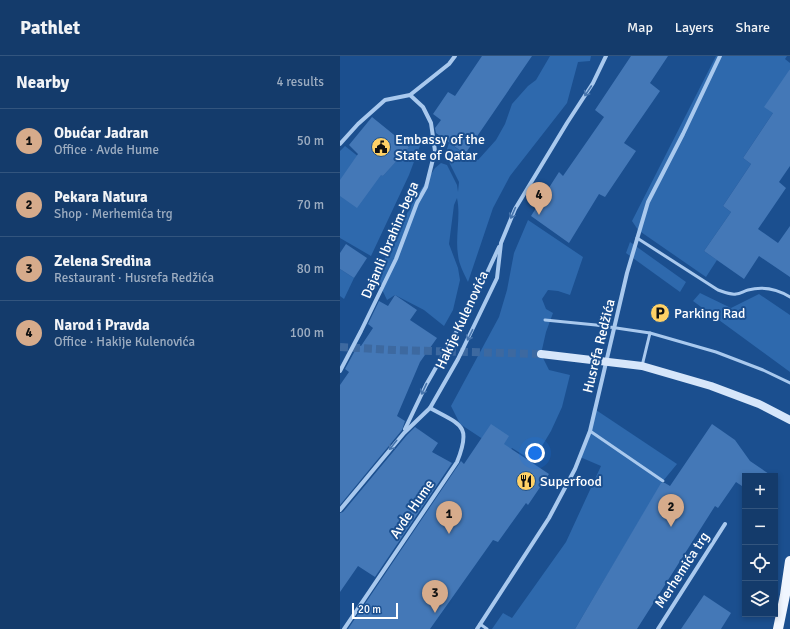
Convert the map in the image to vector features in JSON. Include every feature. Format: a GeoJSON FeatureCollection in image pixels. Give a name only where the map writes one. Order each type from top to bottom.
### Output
{"type":"FeatureCollection","features":[{"type":"Feature","properties":{"kind":"main road"},"geometry":{"type":"LineString","coordinates":[[541,354],[642,366],[711,386],[759,404],[790,420]]}},
{"type":"Feature","properties":{"kind":"main road"},"geometry":{"type":"LineString","coordinates":[[778,629],[790,561]]}},
{"type":"Feature","properties":{"kind":"street"},"geometry":{"type":"LineString","coordinates":[[340,144],[358,124],[385,100],[410,95],[449,64],[456,56]]}},
{"type":"Feature","properties":{"kind":"street","name":"Hakije Kulenovića"},"geometry":{"type":"LineString","coordinates":[[340,510],[404,433],[430,408],[458,359],[497,278],[501,243],[515,209],[566,123],[593,83],[606,56]]}},
{"type":"Feature","properties":{"kind":"street","name":"Husrefa Redžića"},"geometry":{"type":"LineString","coordinates":[[477,629],[549,518],[575,469],[590,431],[627,273],[648,202],[683,134],[720,56]]}},
{"type":"Feature","properties":{"kind":"street","name":"Dajanli Ibrahim-bega"},"geometry":{"type":"LineString","coordinates":[[340,371],[396,259],[417,203],[426,187],[435,151],[431,123],[423,107],[410,95]]}},
{"type":"Feature","properties":{"kind":"street"},"geometry":{"type":"LineString","coordinates":[[404,433],[426,385],[474,301],[501,243]]}},
{"type":"Feature","properties":{"kind":"street","name":"Avde Hume"},"geometry":{"type":"LineString","coordinates":[[344,629],[457,462],[464,446],[465,435],[460,425],[430,408]]}},
{"type":"Feature","properties":{"kind":"street","name":"Merhemića trg"},"geometry":{"type":"LineString","coordinates":[[658,629],[725,524]]}},
{"type":"Feature","properties":{"kind":"lane"},"geometry":{"type":"LineString","coordinates":[[637,238],[718,290],[729,294],[738,294],[746,290],[766,288],[778,291],[790,297]]}},
{"type":"Feature","properties":{"kind":"lane"},"geometry":{"type":"LineString","coordinates":[[545,320],[596,325],[650,333],[716,352],[763,370],[790,383]]}},
{"type":"Feature","properties":{"kind":"lane"},"geometry":{"type":"LineString","coordinates":[[642,366],[650,333]]}},
{"type":"Feature","properties":{"kind":"lane"},"geometry":{"type":"LineString","coordinates":[[590,431],[663,481]]}},
{"type":"Feature","properties":{"kind":"lane"},"geometry":{"type":"LineString","coordinates":[[480,624],[487,629]]}},
{"type":"Feature","properties":{"kind":"shaded area"},"geometry":{"type":"Polygon","coordinates":[[[550,56],[591,56],[590,61],[578,62],[567,103],[510,176],[493,208],[468,282],[461,266],[457,248],[457,198],[454,205],[449,244],[458,268],[460,280],[453,310],[444,326],[424,310],[395,295],[387,300],[378,281],[388,248],[413,202],[435,168],[441,163],[447,165],[457,185],[458,192],[459,182],[447,158],[449,143],[465,154],[467,151],[478,160],[496,140],[505,124],[512,104],[528,86],[536,80],[550,56]]]}},
{"type":"Feature","properties":{"kind":"shaded area"},"geometry":{"type":"Polygon","coordinates":[[[716,56],[787,56],[785,59],[790,63],[790,69],[773,113],[743,158],[751,164],[723,206],[731,212],[704,251],[717,260],[706,277],[638,230],[632,221],[716,56]]]}},
{"type":"Feature","properties":{"kind":"shaded area"},"geometry":{"type":"Polygon","coordinates":[[[417,137],[421,143],[409,175],[371,256],[340,238],[340,151],[345,146],[383,176],[417,137]]]}},
{"type":"Feature","properties":{"kind":"shaded area"},"geometry":{"type":"Polygon","coordinates":[[[528,220],[583,257],[570,295],[558,291],[548,290],[542,299],[546,309],[553,313],[546,332],[541,354],[549,370],[570,375],[562,407],[551,431],[533,461],[512,448],[507,455],[460,424],[451,406],[499,317],[507,290],[514,253],[528,220]]]}},
{"type":"Feature","properties":{"kind":"shaded area"},"geometry":{"type":"Polygon","coordinates":[[[630,242],[686,282],[680,292],[626,253],[630,242]]]}},
{"type":"Feature","properties":{"kind":"shaded area"},"geometry":{"type":"Polygon","coordinates":[[[340,269],[354,278],[344,299],[340,296],[340,269]]]}},
{"type":"Feature","properties":{"kind":"shaded area"},"geometry":{"type":"Polygon","coordinates":[[[700,293],[731,308],[759,294],[790,315],[790,372],[693,301],[700,293]]]}},
{"type":"Feature","properties":{"kind":"shaded area"},"geometry":{"type":"Polygon","coordinates":[[[593,408],[677,464],[663,481],[575,629],[492,629],[503,613],[512,618],[566,542],[601,466],[580,457],[590,431],[593,408]]]}},
{"type":"Feature","properties":{"kind":"building"},"geometry":{"type":"Polygon","coordinates":[[[482,56],[532,56],[465,154],[436,133],[435,128],[441,120],[433,114],[448,92],[455,96],[482,56]]]}},
{"type":"Feature","properties":{"kind":"building"},"geometry":{"type":"Polygon","coordinates":[[[631,56],[668,56],[650,83],[660,91],[624,143],[636,151],[605,197],[599,194],[569,243],[531,216],[559,172],[563,176],[604,117],[595,110],[631,56]]]}},
{"type":"Feature","properties":{"kind":"building"},"geometry":{"type":"Polygon","coordinates":[[[790,69],[790,166],[779,182],[786,188],[758,229],[778,243],[790,226],[790,277],[759,256],[744,279],[704,251],[731,212],[723,206],[751,164],[743,158],[773,113],[764,107],[790,69]]]}},
{"type":"Feature","properties":{"kind":"building"},"geometry":{"type":"Polygon","coordinates":[[[372,117],[409,147],[383,176],[381,175],[357,208],[340,196],[340,180],[358,154],[349,145],[372,117]]]}},
{"type":"Feature","properties":{"kind":"building"},"geometry":{"type":"Polygon","coordinates":[[[346,244],[367,258],[354,278],[340,269],[340,253],[346,244]]]}},
{"type":"Feature","properties":{"kind":"building"},"geometry":{"type":"Polygon","coordinates":[[[395,295],[417,310],[410,320],[437,338],[420,362],[397,416],[405,421],[402,430],[340,505],[340,385],[349,372],[345,369],[358,345],[361,346],[373,328],[368,324],[379,301],[388,306],[395,295]]]}},
{"type":"Feature","properties":{"kind":"building"},"geometry":{"type":"Polygon","coordinates":[[[491,424],[509,436],[504,444],[549,474],[528,505],[526,503],[498,542],[493,540],[430,629],[348,629],[461,461],[464,464],[491,424]]]}},
{"type":"Feature","properties":{"kind":"building"},"geometry":{"type":"Polygon","coordinates":[[[712,424],[735,440],[750,461],[768,473],[742,473],[742,486],[736,482],[718,508],[715,506],[637,629],[575,629],[661,483],[665,483],[670,486],[712,424]]]}},
{"type":"Feature","properties":{"kind":"building"},"geometry":{"type":"Polygon","coordinates":[[[415,427],[438,443],[432,452],[452,463],[375,577],[358,566],[340,592],[340,513],[343,512],[415,427]]]}},
{"type":"Feature","properties":{"kind":"building"},"geometry":{"type":"Polygon","coordinates":[[[704,595],[731,613],[721,629],[681,629],[704,595]]]}},
{"type":"Feature","properties":{"kind":"tunnel"},"geometry":{"type":"LineString","coordinates":[[340,347],[541,354]]}},
{"type":"Feature","properties":{"kind":"place","name":"Embassy of the State of Qatar"},"geometry":{"type":"Point","coordinates":[381,147]}},
{"type":"Feature","properties":{"kind":"place","name":"Narod i Pravda"},"geometry":{"type":"Point","coordinates":[539,215]}},
{"type":"Feature","properties":{"kind":"place","name":"Parking Rad"},"geometry":{"type":"Point","coordinates":[660,313]}},
{"type":"Feature","properties":{"kind":"place","name":"Superfood"},"geometry":{"type":"Point","coordinates":[526,481]}},
{"type":"Feature","properties":{"kind":"place","name":"Pekara Natura"},"geometry":{"type":"Point","coordinates":[671,527]}},
{"type":"Feature","properties":{"kind":"place","name":"Obućar Jadran"},"geometry":{"type":"Point","coordinates":[449,534]}},
{"type":"Feature","properties":{"kind":"place","name":"Zelena Sredina"},"geometry":{"type":"Point","coordinates":[435,613]}}]}
